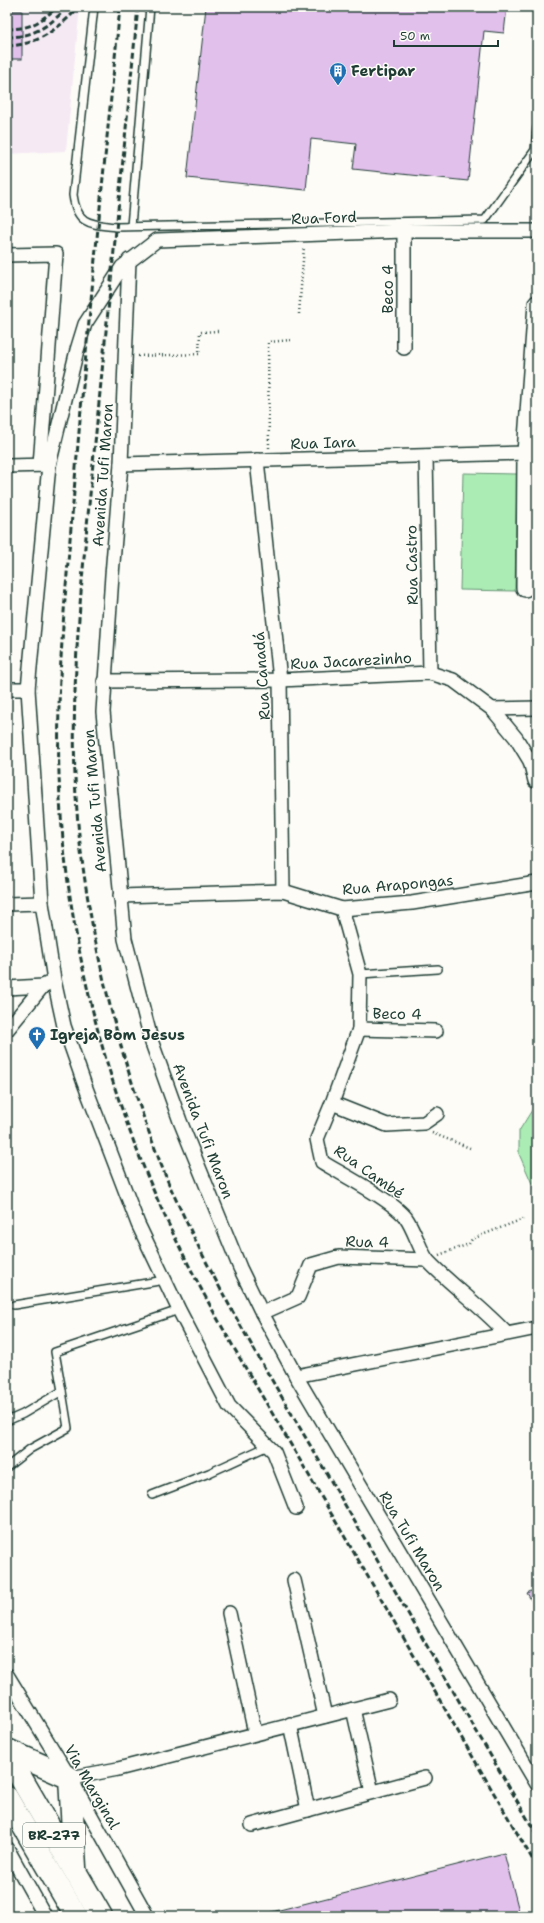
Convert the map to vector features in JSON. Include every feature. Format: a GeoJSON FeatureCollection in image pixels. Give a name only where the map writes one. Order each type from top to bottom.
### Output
{"type":"FeatureCollection","features":[{"type":"Feature","properties":{"kind":"highway"},"geometry":{"type":"LineString","coordinates":[[7,1750],[70,1778],[75,1870]]}},
{"type":"Feature","properties":{"kind":"highway","name":"BR-277"},"geometry":{"type":"LineString","coordinates":[[7,1754],[102,1916]]}},
{"type":"Feature","properties":{"kind":"highway","name":"BR-277"},"geometry":{"type":"LineString","coordinates":[[8,1803],[76,1916]]}},
{"type":"Feature","properties":{"kind":"street","name":"Rua Ford"},"geometry":{"type":"LineString","coordinates":[[125,264],[157,240],[404,231],[537,231]]}},
{"type":"Feature","properties":{"kind":"street","name":"Beco 4"},"geometry":{"type":"LineString","coordinates":[[404,231],[404,348]]}},
{"type":"Feature","properties":{"kind":"street"},"geometry":{"type":"LineString","coordinates":[[7,255],[56,254],[45,465],[28,689],[42,902],[49,983],[84,1083],[138,1224],[179,1310],[229,1406],[274,1452],[296,1508]]}},
{"type":"Feature","properties":{"kind":"street","name":"Avenida Tufi Maron"},"geometry":{"type":"LineString","coordinates":[[125,264],[125,356],[121,464],[104,681],[103,712],[125,939],[152,1043],[180,1121],[240,1268],[262,1314]]}},
{"type":"Feature","properties":{"kind":"street"},"geometry":{"type":"LineString","coordinates":[[45,465],[85,324],[125,264]]}},
{"type":"Feature","properties":{"kind":"street"},"geometry":{"type":"LineString","coordinates":[[525,588],[526,453],[537,304]]}},
{"type":"Feature","properties":{"kind":"street","name":"Rua Iara"},"geometry":{"type":"LineString","coordinates":[[121,464],[526,453]]}},
{"type":"Feature","properties":{"kind":"street","name":"Rua Castro"},"geometry":{"type":"LineString","coordinates":[[426,456],[430,673]]}},
{"type":"Feature","properties":{"kind":"street","name":"Rua Canadá"},"geometry":{"type":"LineString","coordinates":[[263,460],[280,680],[283,891]]}},
{"type":"Feature","properties":{"kind":"street"},"geometry":{"type":"LineString","coordinates":[[7,466],[45,465]]}},
{"type":"Feature","properties":{"kind":"street","name":"Rua Jacarezinho"},"geometry":{"type":"LineString","coordinates":[[104,681],[280,680],[430,673],[453,680],[492,709],[516,738],[530,761],[535,781]]}},
{"type":"Feature","properties":{"kind":"street"},"geometry":{"type":"LineString","coordinates":[[7,689],[28,689]]}},
{"type":"Feature","properties":{"kind":"street"},"geometry":{"type":"LineString","coordinates":[[492,709],[537,708]]}},
{"type":"Feature","properties":{"kind":"street","name":"Rua Arapongas"},"geometry":{"type":"LineString","coordinates":[[120,896],[283,891],[342,909],[412,903],[537,883]]}},
{"type":"Feature","properties":{"kind":"street"},"geometry":{"type":"LineString","coordinates":[[7,904],[42,902]]}},
{"type":"Feature","properties":{"kind":"street","name":"Rua Cambé"},"geometry":{"type":"LineString","coordinates":[[342,909],[360,974],[359,1030],[317,1139],[322,1162],[383,1199],[405,1217],[419,1240],[427,1260],[492,1317],[506,1333]]}},
{"type":"Feature","properties":{"kind":"street"},"geometry":{"type":"LineString","coordinates":[[7,988],[49,983]]}},
{"type":"Feature","properties":{"kind":"street"},"geometry":{"type":"LineString","coordinates":[[7,1030],[49,983]]}},
{"type":"Feature","properties":{"kind":"street","name":"Beco 4"},"geometry":{"type":"LineString","coordinates":[[359,1030],[436,1031]]}},
{"type":"Feature","properties":{"kind":"street"},"geometry":{"type":"LineString","coordinates":[[332,1103],[387,1125],[424,1123],[437,1114]]}},
{"type":"Feature","properties":{"kind":"street","name":"Rua 4"},"geometry":{"type":"LineString","coordinates":[[262,1314],[298,1297],[311,1265],[339,1257],[427,1260]]}},
{"type":"Feature","properties":{"kind":"street","name":"Rua Tufi Maron"},"geometry":{"type":"LineString","coordinates":[[262,1314],[296,1376],[537,1784]]}},
{"type":"Feature","properties":{"kind":"street"},"geometry":{"type":"LineString","coordinates":[[296,1376],[537,1328]]}},
{"type":"Feature","properties":{"kind":"street"},"geometry":{"type":"LineString","coordinates":[[294,1580],[325,1716]]}},
{"type":"Feature","properties":{"kind":"street"},"geometry":{"type":"LineString","coordinates":[[229,1613],[255,1733]]}},
{"type":"Feature","properties":{"kind":"street","name":"Via Marginal"},"geometry":{"type":"LineString","coordinates":[[7,1675],[70,1778],[147,1916]]}},
{"type":"Feature","properties":{"kind":"street"},"geometry":{"type":"LineString","coordinates":[[70,1778],[118,1768],[389,1700]]}},
{"type":"Feature","properties":{"kind":"street"},"geometry":{"type":"LineString","coordinates":[[353,1709],[372,1792]]}},
{"type":"Feature","properties":{"kind":"street"},"geometry":{"type":"LineString","coordinates":[[290,1724],[308,1810]]}},
{"type":"Feature","properties":{"kind":"street"},"geometry":{"type":"LineString","coordinates":[[252,1826],[425,1778]]}},
{"type":"Feature","properties":{"kind":"street"},"geometry":{"type":"LineString","coordinates":[[7,1848],[45,1916]]}},
{"type":"Feature","properties":{"kind":"lane"},"geometry":{"type":"LineString","coordinates":[[94,7],[73,195],[74,208],[83,220],[92,225],[131,226],[485,220],[535,150],[537,128]]}},
{"type":"Feature","properties":{"kind":"lane"},"geometry":{"type":"LineString","coordinates":[[131,226],[150,7]]}},
{"type":"Feature","properties":{"kind":"lane"},"geometry":{"type":"LineString","coordinates":[[360,974],[438,969]]}},
{"type":"Feature","properties":{"kind":"lane"},"geometry":{"type":"LineString","coordinates":[[14,1305],[165,1280]]}},
{"type":"Feature","properties":{"kind":"lane"},"geometry":{"type":"LineString","coordinates":[[7,1467],[30,1449],[68,1428],[55,1352],[179,1310]]}},
{"type":"Feature","properties":{"kind":"lane"},"geometry":{"type":"LineString","coordinates":[[7,1421],[23,1414],[62,1391]]}},
{"type":"Feature","properties":{"kind":"lane"},"geometry":{"type":"LineString","coordinates":[[152,1495],[209,1473],[268,1446]]}},
{"type":"Feature","properties":{"kind":"path"},"geometry":{"type":"LineString","coordinates":[[299,314],[305,234]]}},
{"type":"Feature","properties":{"kind":"path"},"geometry":{"type":"LineString","coordinates":[[125,356],[199,354],[200,332],[218,331]]}},
{"type":"Feature","properties":{"kind":"path"},"geometry":{"type":"LineString","coordinates":[[263,460],[268,342],[291,340]]}},
{"type":"Feature","properties":{"kind":"path"},"geometry":{"type":"LineString","coordinates":[[424,1123],[425,1130],[470,1148]]}},
{"type":"Feature","properties":{"kind":"path"},"geometry":{"type":"LineString","coordinates":[[427,1260],[469,1244],[472,1240],[523,1219]]}},
{"type":"Feature","properties":{"kind":"shaded area"},"geometry":{"type":"Polygon","coordinates":[[[7,7],[80,7],[66,151],[7,154],[7,7]]]}},
{"type":"Feature","properties":{"kind":"green space"},"geometry":{"type":"Polygon","coordinates":[[[463,473],[517,474],[515,591],[460,590],[463,473]]]}},
{"type":"Feature","properties":{"kind":"green space"},"geometry":{"type":"Polygon","coordinates":[[[537,1102],[537,1195],[519,1154],[519,1131],[537,1102]]]}},
{"type":"Feature","properties":{"kind":"building","name":"Fertipar"},"geometry":{"type":"Polygon","coordinates":[[[206,7],[507,7],[504,33],[484,31],[468,181],[353,169],[356,144],[311,139],[306,190],[187,178],[206,7]]]}},
{"type":"Feature","properties":{"kind":"building"},"geometry":{"type":"Polygon","coordinates":[[[7,11],[22,11],[22,59],[7,59],[7,11]]]}},
{"type":"Feature","properties":{"kind":"building"},"geometry":{"type":"Polygon","coordinates":[[[537,1588],[537,1610],[527,1593],[537,1588]]]}},
{"type":"Feature","properties":{"kind":"building"},"geometry":{"type":"Polygon","coordinates":[[[504,1853],[520,1915],[256,1916],[504,1853]]]}},
{"type":"Feature","properties":{"kind":"railway"},"geometry":{"type":"LineString","coordinates":[[7,29],[23,28],[35,24],[57,7]]}},
{"type":"Feature","properties":{"kind":"railway"},"geometry":{"type":"LineString","coordinates":[[7,37],[33,33],[54,20],[67,7]]}},
{"type":"Feature","properties":{"kind":"railway"},"geometry":{"type":"LineString","coordinates":[[7,46],[28,43],[38,39],[55,29],[79,7]]}},
{"type":"Feature","properties":{"kind":"railway"},"geometry":{"type":"LineString","coordinates":[[120,7],[79,431],[60,670],[60,804],[70,896],[87,988],[112,1080],[127,1125],[163,1212],[199,1285],[239,1357],[537,1867]]}},
{"type":"Feature","properties":{"kind":"railway"},"geometry":{"type":"LineString","coordinates":[[138,7],[88,511],[76,658],[74,755],[76,804],[86,887],[106,991],[135,1093],[162,1168],[214,1278],[252,1346],[537,1835]]}},
{"type":"Feature","properties":{"kind":"place","name":"Fertipar"},"geometry":{"type":"Point","coordinates":[338,86]}},
{"type":"Feature","properties":{"kind":"place","name":"Igreja Bom Jesus"},"geometry":{"type":"Point","coordinates":[37,1050]}}]}
